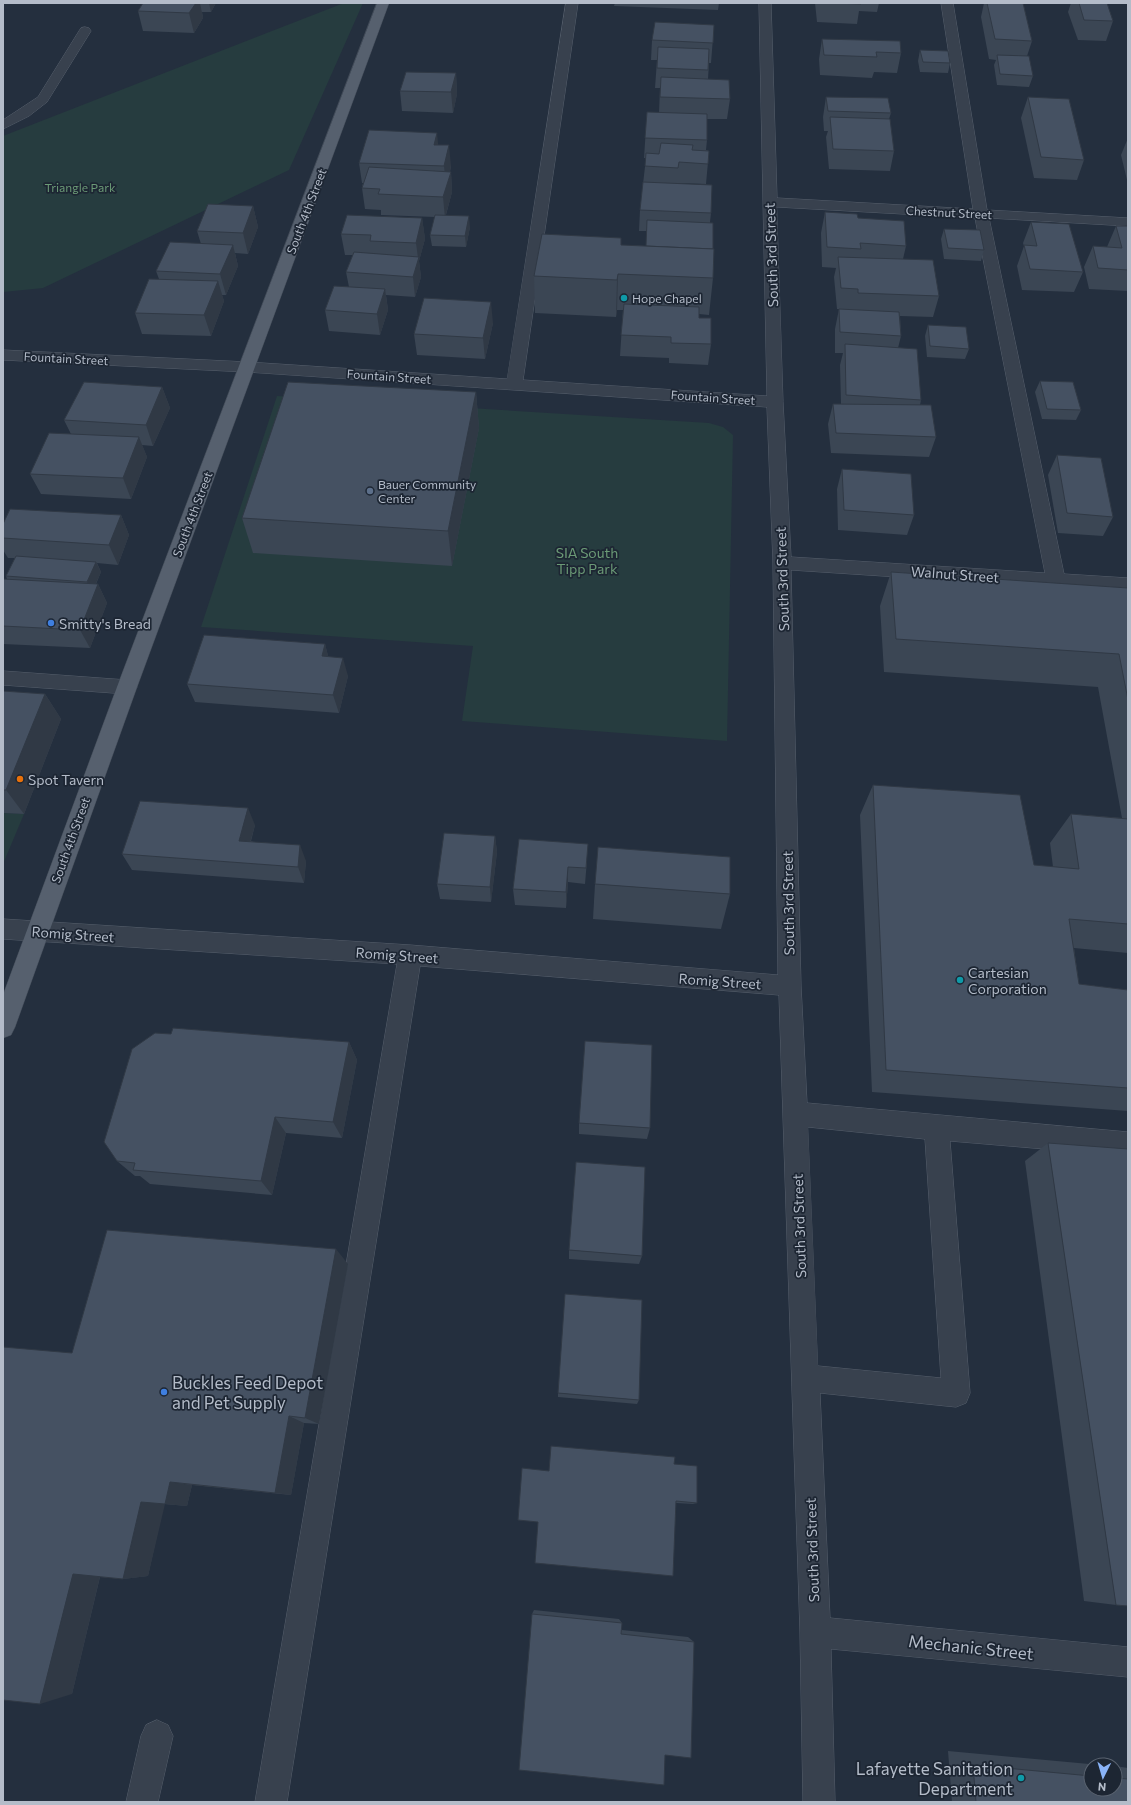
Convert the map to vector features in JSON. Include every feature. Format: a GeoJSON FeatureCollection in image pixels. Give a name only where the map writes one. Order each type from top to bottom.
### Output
{"type":"FeatureCollection","features":[{"type":"Feature","properties":{"kind":"main road","name":"South 4th Street"},"geometry":{"type":"LineString","coordinates":[[3,1027],[127,687],[383,3]]}},
{"type":"Feature","properties":{"kind":"street"},"geometry":{"type":"LineString","coordinates":[[514,384],[572,3]]}},
{"type":"Feature","properties":{"kind":"street","name":"South 3rd Street"},"geometry":{"type":"LineString","coordinates":[[765,3],[775,402],[782,563],[790,986],[819,1802]]}},
{"type":"Feature","properties":{"kind":"street"},"geometry":{"type":"LineString","coordinates":[[947,3],[982,214],[1056,580]]}},
{"type":"Feature","properties":{"kind":"street"},"geometry":{"type":"LineString","coordinates":[[3,125],[24,113],[43,99],[85,31]]}},
{"type":"Feature","properties":{"kind":"street","name":"Chestnut Street"},"geometry":{"type":"LineString","coordinates":[[769,202],[1128,222]]}},
{"type":"Feature","properties":{"kind":"street","name":"Fountain Street"},"geometry":{"type":"LineString","coordinates":[[3,355],[247,367],[775,402]]}},
{"type":"Feature","properties":{"kind":"street","name":"Walnut Street"},"geometry":{"type":"LineString","coordinates":[[782,563],[1128,585]]}},
{"type":"Feature","properties":{"kind":"street"},"geometry":{"type":"LineString","coordinates":[[3,678],[127,687]]}},
{"type":"Feature","properties":{"kind":"street","name":"Romig Street"},"geometry":{"type":"LineString","coordinates":[[3,929],[410,955],[790,986]]}},
{"type":"Feature","properties":{"kind":"street"},"geometry":{"type":"LineString","coordinates":[[271,1802],[410,955]]}},
{"type":"Feature","properties":{"kind":"street"},"geometry":{"type":"LineString","coordinates":[[795,1114],[937,1128],[1128,1144]]}},
{"type":"Feature","properties":{"kind":"street"},"geometry":{"type":"LineString","coordinates":[[805,1378],[956,1393],[937,1128]]}},
{"type":"Feature","properties":{"kind":"street","name":"Mechanic Street"},"geometry":{"type":"LineString","coordinates":[[814,1632],[1128,1662]]}},
{"type":"Feature","properties":{"kind":"street"},"geometry":{"type":"LineString","coordinates":[[142,1802],[157,1736]]}},
{"type":"Feature","properties":{"kind":"green space","name":"Triangle Park"},"geometry":{"type":"Polygon","coordinates":[[[344,3],[363,3],[289,170],[43,288],[3,292],[3,136],[344,3]]]}},
{"type":"Feature","properties":{"kind":"green space","name":"SIA South Tipp Park"},"geometry":{"type":"Polygon","coordinates":[[[277,396],[709,423],[723,427],[733,435],[727,741],[462,721],[473,646],[201,627],[277,396]]]}},
{"type":"Feature","properties":{"kind":"green space"},"geometry":{"type":"Polygon","coordinates":[[[3,813],[24,814],[3,864],[3,813]]]}},
{"type":"Feature","properties":{"kind":"building"},"geometry":{"type":"Polygon","coordinates":[[[143,3],[196,3],[189,13],[138,11],[143,3]]]}},
{"type":"Feature","properties":{"kind":"building"},"geometry":{"type":"Polygon","coordinates":[[[835,3],[861,3],[861,4],[835,3]]]}},
{"type":"Feature","properties":{"kind":"building"},"geometry":{"type":"Polygon","coordinates":[[[987,3],[1023,3],[1032,41],[995,39],[987,3]]]}},
{"type":"Feature","properties":{"kind":"building"},"geometry":{"type":"Polygon","coordinates":[[[1079,3],[1107,3],[1113,21],[1084,20],[1079,3]]]}},
{"type":"Feature","properties":{"kind":"building"},"geometry":{"type":"Polygon","coordinates":[[[655,22],[714,25],[713,43],[652,40],[655,22]]]}},
{"type":"Feature","properties":{"kind":"building"},"geometry":{"type":"Polygon","coordinates":[[[822,39],[900,41],[901,53],[876,52],[877,57],[824,55],[822,39]]]}},
{"type":"Feature","properties":{"kind":"building"},"geometry":{"type":"Polygon","coordinates":[[[658,47],[709,49],[708,70],[657,68],[658,47]]]}},
{"type":"Feature","properties":{"kind":"building"},"geometry":{"type":"Polygon","coordinates":[[[920,50],[948,51],[950,63],[923,62],[920,50]]]}},
{"type":"Feature","properties":{"kind":"building"},"geometry":{"type":"Polygon","coordinates":[[[997,55],[1029,56],[1033,76],[1000,74],[997,55]]]}},
{"type":"Feature","properties":{"kind":"building"},"geometry":{"type":"Polygon","coordinates":[[[406,72],[456,73],[451,92],[400,91],[406,72]]]}},
{"type":"Feature","properties":{"kind":"building"},"geometry":{"type":"Polygon","coordinates":[[[661,77],[729,80],[730,99],[660,97],[661,77]]]}},
{"type":"Feature","properties":{"kind":"building"},"geometry":{"type":"Polygon","coordinates":[[[826,97],[888,98],[891,113],[828,111],[826,97]]]}},
{"type":"Feature","properties":{"kind":"building"},"geometry":{"type":"Polygon","coordinates":[[[1028,97],[1069,99],[1084,160],[1041,157],[1028,97]]]}},
{"type":"Feature","properties":{"kind":"building"},"geometry":{"type":"Polygon","coordinates":[[[647,112],[707,114],[707,140],[645,138],[647,112]]]}},
{"type":"Feature","properties":{"kind":"building"},"geometry":{"type":"Polygon","coordinates":[[[830,117],[890,119],[894,151],[833,149],[830,117]]]}},
{"type":"Feature","properties":{"kind":"building"},"geometry":{"type":"Polygon","coordinates":[[[369,130],[437,133],[434,145],[449,145],[444,166],[359,163],[369,130]]]}},
{"type":"Feature","properties":{"kind":"building"},"geometry":{"type":"Polygon","coordinates":[[[661,143],[693,145],[692,150],[709,151],[708,164],[679,162],[678,168],[645,166],[646,153],[659,154],[661,143]]]}},
{"type":"Feature","properties":{"kind":"building"},"geometry":{"type":"Polygon","coordinates":[[[369,167],[451,172],[443,197],[378,194],[380,189],[362,188],[369,167]]]}},
{"type":"Feature","properties":{"kind":"building"},"geometry":{"type":"Polygon","coordinates":[[[643,182],[712,185],[711,213],[640,210],[643,182]]]}},
{"type":"Feature","properties":{"kind":"building"},"geometry":{"type":"Polygon","coordinates":[[[208,204],[253,206],[243,233],[197,231],[208,204]]]}},
{"type":"Feature","properties":{"kind":"building"},"geometry":{"type":"Polygon","coordinates":[[[825,212],[857,214],[858,218],[904,221],[906,246],[860,243],[861,249],[827,247],[825,212]]]}},
{"type":"Feature","properties":{"kind":"building"},"geometry":{"type":"Polygon","coordinates":[[[347,215],[422,218],[416,243],[370,241],[371,235],[341,234],[347,215]]]}},
{"type":"Feature","properties":{"kind":"building"},"geometry":{"type":"Polygon","coordinates":[[[435,215],[469,216],[465,236],[430,235],[435,215]]]}},
{"type":"Feature","properties":{"kind":"building"},"geometry":{"type":"Polygon","coordinates":[[[647,220],[713,223],[713,249],[646,246],[647,220]]]}},
{"type":"Feature","properties":{"kind":"building"},"geometry":{"type":"Polygon","coordinates":[[[1031,222],[1069,224],[1083,272],[1030,269],[1024,245],[1037,246],[1031,222]]]}},
{"type":"Feature","properties":{"kind":"building"},"geometry":{"type":"Polygon","coordinates":[[[1116,226],[1128,226],[1128,270],[1098,268],[1093,246],[1122,248],[1116,226]]]}},
{"type":"Feature","properties":{"kind":"building"},"geometry":{"type":"Polygon","coordinates":[[[944,229],[980,230],[984,250],[948,248],[944,229]]]}},
{"type":"Feature","properties":{"kind":"building"},"geometry":{"type":"Polygon","coordinates":[[[542,234],[621,238],[621,245],[714,249],[713,278],[618,274],[617,280],[534,276],[542,234]]]}},
{"type":"Feature","properties":{"kind":"building"},"geometry":{"type":"Polygon","coordinates":[[[170,242],[233,245],[220,274],[156,271],[170,242]]]}},
{"type":"Feature","properties":{"kind":"building"},"geometry":{"type":"Polygon","coordinates":[[[354,252],[419,257],[413,277],[346,272],[354,252]]]}},
{"type":"Feature","properties":{"kind":"building"},"geometry":{"type":"Polygon","coordinates":[[[838,257],[933,260],[939,296],[858,293],[858,289],[841,288],[838,257]]]}},
{"type":"Feature","properties":{"kind":"building"},"geometry":{"type":"Polygon","coordinates":[[[149,279],[218,281],[204,315],[135,313],[149,279]]]}},
{"type":"Feature","properties":{"kind":"building"},"geometry":{"type":"Polygon","coordinates":[[[334,286],[385,289],[377,314],[325,310],[334,286]]]}},
{"type":"Feature","properties":{"kind":"building"},"geometry":{"type":"Polygon","coordinates":[[[424,298],[491,302],[483,338],[414,334],[424,298]]]}},
{"type":"Feature","properties":{"kind":"building"},"geometry":{"type":"Polygon","coordinates":[[[624,304],[699,307],[699,318],[711,318],[711,344],[671,343],[671,337],[621,335],[624,304]]]}},
{"type":"Feature","properties":{"kind":"building"},"geometry":{"type":"Polygon","coordinates":[[[839,309],[899,312],[901,336],[840,332],[839,309]]]}},
{"type":"Feature","properties":{"kind":"building"},"geometry":{"type":"Polygon","coordinates":[[[928,325],[966,327],[969,349],[930,346],[928,325]]]}},
{"type":"Feature","properties":{"kind":"building"},"geometry":{"type":"Polygon","coordinates":[[[845,344],[917,349],[921,400],[846,395],[845,344]]]}},
{"type":"Feature","properties":{"kind":"building"},"geometry":{"type":"Polygon","coordinates":[[[1040,381],[1073,382],[1081,410],[1047,409],[1040,381]]]}},
{"type":"Feature","properties":{"kind":"building"},"geometry":{"type":"Polygon","coordinates":[[[84,382],[162,387],[146,425],[64,420],[84,382]]]}},
{"type":"Feature","properties":{"kind":"building","name":"Bauer Community Center"},"geometry":{"type":"Polygon","coordinates":[[[288,382],[476,392],[448,531],[242,518],[288,382]]]}},
{"type":"Feature","properties":{"kind":"building"},"geometry":{"type":"Polygon","coordinates":[[[833,404],[931,405],[936,437],[836,433],[833,404]]]}},
{"type":"Feature","properties":{"kind":"building"},"geometry":{"type":"Polygon","coordinates":[[[49,433],[139,437],[123,478],[30,474],[49,433]]]}},
{"type":"Feature","properties":{"kind":"building"},"geometry":{"type":"Polygon","coordinates":[[[1057,455],[1101,458],[1113,517],[1067,513],[1057,455]]]}},
{"type":"Feature","properties":{"kind":"building"},"geometry":{"type":"Polygon","coordinates":[[[842,469],[911,474],[914,515],[844,510],[842,469]]]}},
{"type":"Feature","properties":{"kind":"building"},"geometry":{"type":"Polygon","coordinates":[[[10,509],[121,515],[109,545],[3,538],[3,524],[10,509]]]}},
{"type":"Feature","properties":{"kind":"building"},"geometry":{"type":"Polygon","coordinates":[[[16,556],[96,562],[87,582],[6,576],[16,556]]]}},
{"type":"Feature","properties":{"kind":"building"},"geometry":{"type":"Polygon","coordinates":[[[891,572],[1128,588],[1128,700],[1119,654],[896,639],[891,572]]]}},
{"type":"Feature","properties":{"kind":"building"},"geometry":{"type":"Polygon","coordinates":[[[3,579],[98,584],[80,630],[3,626],[3,579]]]}},
{"type":"Feature","properties":{"kind":"building"},"geometry":{"type":"Polygon","coordinates":[[[204,635],[325,644],[322,656],[343,658],[333,695],[187,684],[204,635]]]}},
{"type":"Feature","properties":{"kind":"building"},"geometry":{"type":"Polygon","coordinates":[[[3,691],[45,694],[6,790],[3,790],[3,691]]]}},
{"type":"Feature","properties":{"kind":"building","name":"Cartesian Corporation"},"geometry":{"type":"Polygon","coordinates":[[[873,785],[1020,795],[1034,865],[1079,869],[1071,814],[1128,819],[1128,924],[1069,919],[1079,984],[1128,990],[1128,1088],[886,1070],[873,785]]]}},
{"type":"Feature","properties":{"kind":"building"},"geometry":{"type":"Polygon","coordinates":[[[140,801],[248,808],[239,841],[300,845],[298,867],[122,854],[140,801]]]}},
{"type":"Feature","properties":{"kind":"building"},"geometry":{"type":"Polygon","coordinates":[[[444,833],[495,836],[490,887],[437,884],[444,833]]]}},
{"type":"Feature","properties":{"kind":"building"},"geometry":{"type":"Polygon","coordinates":[[[519,839],[588,844],[586,868],[568,867],[566,892],[513,889],[519,839]]]}},
{"type":"Feature","properties":{"kind":"building"},"geometry":{"type":"Polygon","coordinates":[[[598,847],[730,857],[730,894],[595,884],[598,847]]]}},
{"type":"Feature","properties":{"kind":"building"},"geometry":{"type":"Polygon","coordinates":[[[173,1028],[349,1042],[333,1122],[275,1117],[261,1181],[133,1170],[135,1163],[117,1161],[104,1142],[132,1049],[155,1033],[171,1034],[173,1028]]]}},
{"type":"Feature","properties":{"kind":"building"},"geometry":{"type":"Polygon","coordinates":[[[585,1041],[652,1045],[650,1128],[579,1123],[585,1041]]]}},
{"type":"Feature","properties":{"kind":"building"},"geometry":{"type":"Polygon","coordinates":[[[1048,1143],[1128,1149],[1128,1606],[1116,1605],[1048,1143]]]}},
{"type":"Feature","properties":{"kind":"building"},"geometry":{"type":"Polygon","coordinates":[[[576,1162],[645,1167],[642,1256],[569,1250],[576,1162]]]}},
{"type":"Feature","properties":{"kind":"building","name":"Buckles Feed Depot and Pet Supply"},"geometry":{"type":"Polygon","coordinates":[[[107,1230],[336,1249],[305,1418],[289,1416],[275,1493],[170,1482],[165,1504],[141,1502],[123,1579],[73,1574],[40,1704],[3,1700],[3,1347],[72,1353],[107,1230]]]}},
{"type":"Feature","properties":{"kind":"building"},"geometry":{"type":"Polygon","coordinates":[[[565,1294],[642,1300],[639,1400],[558,1393],[565,1294]]]}},
{"type":"Feature","properties":{"kind":"building"},"geometry":{"type":"Polygon","coordinates":[[[551,1446],[675,1457],[674,1464],[697,1466],[697,1503],[676,1501],[673,1576],[535,1563],[538,1522],[518,1520],[522,1468],[549,1471],[551,1446]]]}},
{"type":"Feature","properties":{"kind":"building"},"geometry":{"type":"Polygon","coordinates":[[[532,1614],[622,1623],[621,1634],[694,1642],[691,1758],[665,1755],[664,1785],[519,1770],[532,1614]]]}},
{"type":"Feature","properties":{"kind":"building"},"geometry":{"type":"Polygon","coordinates":[[[973,1765],[1083,1775],[1083,1797],[1123,1797],[1123,1779],[1128,1779],[1128,1802],[976,1802],[973,1765]]]}},
{"type":"Feature","properties":{"kind":"place","name":"Hope Chapel"},"geometry":{"type":"Point","coordinates":[624,298]}},
{"type":"Feature","properties":{"kind":"place","name":"Bauer Community Center"},"geometry":{"type":"Point","coordinates":[370,491]}},
{"type":"Feature","properties":{"kind":"place","name":"Smitty's Bread"},"geometry":{"type":"Point","coordinates":[51,623]}},
{"type":"Feature","properties":{"kind":"place","name":"Spot Tavern"},"geometry":{"type":"Point","coordinates":[20,779]}},
{"type":"Feature","properties":{"kind":"place","name":"Cartesian Corporation"},"geometry":{"type":"Point","coordinates":[960,980]}},
{"type":"Feature","properties":{"kind":"place","name":"Buckles Feed Depot and Pet Supply"},"geometry":{"type":"Point","coordinates":[164,1392]}},
{"type":"Feature","properties":{"kind":"place","name":"Lafayette Sanitation Department"},"geometry":{"type":"Point","coordinates":[1021,1778]}}]}
